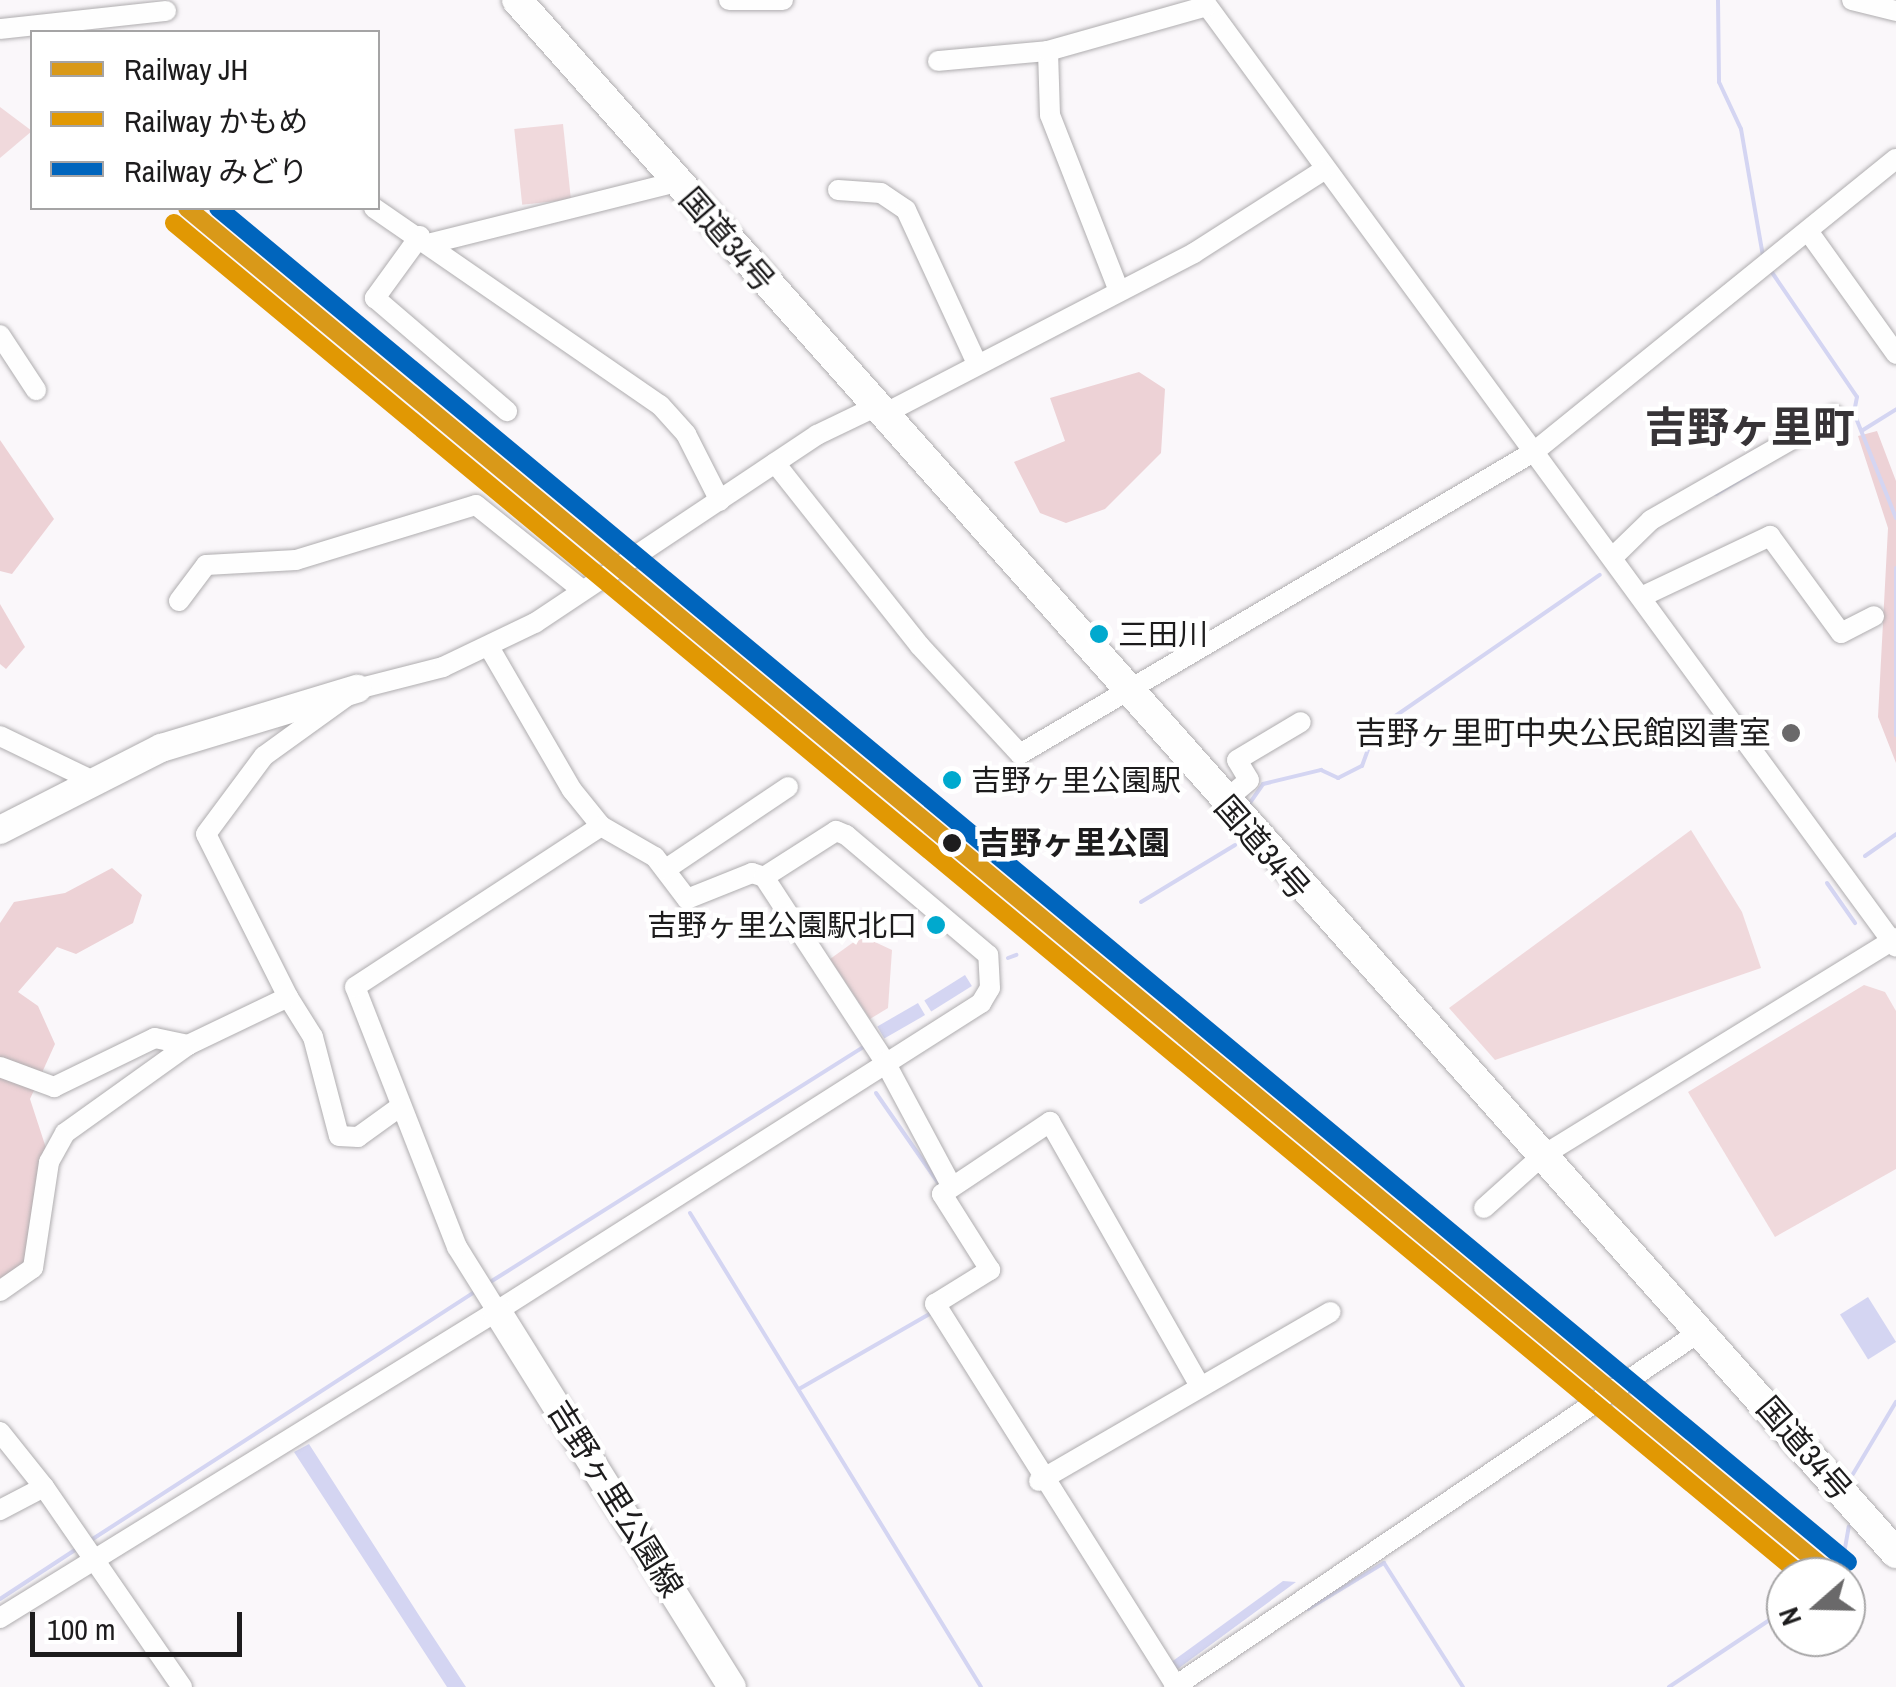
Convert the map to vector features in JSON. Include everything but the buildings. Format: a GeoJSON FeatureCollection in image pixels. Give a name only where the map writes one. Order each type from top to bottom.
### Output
{"type":"FeatureCollection","features":[{"type":"Feature","properties":{"kind":"highway","name":"国道34号"},"geometry":{"type":"LineString","coordinates":[[517,0],[1222,803],[1701,1331],[1896,1553]]}},
{"type":"Feature","properties":{"kind":"main road"},"geometry":{"type":"LineString","coordinates":[[0,830],[92,780],[234,722],[356,689]]}},
{"type":"Feature","properties":{"kind":"main road","name":"吉野ヶ里公園線"},"geometry":{"type":"LineString","coordinates":[[497,1311],[732,1687]]}},
{"type":"Feature","properties":{"kind":"street"},"geometry":{"type":"LineString","coordinates":[[728,0],[784,0]]}},
{"type":"Feature","properties":{"kind":"street"},"geometry":{"type":"LineString","coordinates":[[1852,0],[1896,11]]}},
{"type":"Feature","properties":{"kind":"street"},"geometry":{"type":"LineString","coordinates":[[938,61],[1048,52],[1205,3],[1322,171],[1535,451],[1895,942],[1542,1156],[1484,1208]]}},
{"type":"Feature","properties":{"kind":"street"},"geometry":{"type":"LineString","coordinates":[[0,29],[166,5],[163,30]]}},
{"type":"Feature","properties":{"kind":"street"},"geometry":{"type":"LineString","coordinates":[[1048,52],[1050,115],[1120,291]]}},
{"type":"Feature","properties":{"kind":"street"},"geometry":{"type":"LineString","coordinates":[[775,463],[920,646],[1020,754],[1535,451],[1896,159]]}},
{"type":"Feature","properties":{"kind":"street"},"geometry":{"type":"LineString","coordinates":[[401,1106],[358,1137],[340,1136],[313,1036],[209,845],[208,823],[264,756],[356,689],[489,648],[775,463],[1120,291],[1322,171]]}},
{"type":"Feature","properties":{"kind":"street"},"geometry":{"type":"LineString","coordinates":[[508,411],[375,298],[426,240],[676,182]]}},
{"type":"Feature","properties":{"kind":"street"},"geometry":{"type":"LineString","coordinates":[[838,190],[881,193],[906,210],[977,364]]}},
{"type":"Feature","properties":{"kind":"street"},"geometry":{"type":"LineString","coordinates":[[377,210],[660,405],[686,434],[720,501]]}},
{"type":"Feature","properties":{"kind":"street"},"geometry":{"type":"LineString","coordinates":[[1808,231],[1896,354]]}},
{"type":"Feature","properties":{"kind":"street"},"geometry":{"type":"LineString","coordinates":[[0,335],[36,390]]}},
{"type":"Feature","properties":{"kind":"street"},"geometry":{"type":"LineString","coordinates":[[1612,558],[1651,520],[1834,415]]}},
{"type":"Feature","properties":{"kind":"street"},"geometry":{"type":"LineString","coordinates":[[178,600],[206,566],[296,560],[476,506],[582,590]]}},
{"type":"Feature","properties":{"kind":"street"},"geometry":{"type":"LineString","coordinates":[[1641,597],[1770,536],[1841,634],[1874,616]]}},
{"type":"Feature","properties":{"kind":"street"},"geometry":{"type":"LineString","coordinates":[[489,648],[527,726],[602,826],[666,869],[698,901],[752,872],[764,877],[885,1062],[950,1184]]}},
{"type":"Feature","properties":{"kind":"street"},"geometry":{"type":"LineString","coordinates":[[1222,803],[1250,780],[1237,760],[1301,722]]}},
{"type":"Feature","properties":{"kind":"street"},"geometry":{"type":"LineString","coordinates":[[0,736],[92,780]]}},
{"type":"Feature","properties":{"kind":"street"},"geometry":{"type":"LineString","coordinates":[[666,869],[788,787]]}},
{"type":"Feature","properties":{"kind":"street"},"geometry":{"type":"LineString","coordinates":[[497,1311],[457,1247],[401,1106],[358,978],[602,826]]}},
{"type":"Feature","properties":{"kind":"street"},"geometry":{"type":"LineString","coordinates":[[0,1618],[497,1311],[981,1003],[988,955],[836,830],[764,877]]}},
{"type":"Feature","properties":{"kind":"street"},"geometry":{"type":"LineString","coordinates":[[0,1291],[34,1268],[49,1162],[65,1133],[188,1045],[288,996]]}},
{"type":"Feature","properties":{"kind":"street"},"geometry":{"type":"LineString","coordinates":[[0,1067],[54,1087],[155,1038],[188,1045]]}},
{"type":"Feature","properties":{"kind":"street"},"geometry":{"type":"LineString","coordinates":[[1200,1386],[1050,1122],[950,1184],[942,1194],[990,1270],[935,1304],[1039,1481],[1175,1686],[1701,1331]]}},
{"type":"Feature","properties":{"kind":"street"},"geometry":{"type":"LineString","coordinates":[[1039,1481],[1330,1312]]}},
{"type":"Feature","properties":{"kind":"street"},"geometry":{"type":"LineString","coordinates":[[0,1432],[99,1556],[182,1687]]}},
{"type":"Feature","properties":{"kind":"street"},"geometry":{"type":"LineString","coordinates":[[0,1510],[44,1487]]}},
{"type":"Feature","properties":{"kind":"shaded area"},"geometry":{"type":"Polygon","coordinates":[[[0,107],[30,133],[0,158],[0,107]]]}},
{"type":"Feature","properties":{"kind":"shaded area"},"geometry":{"type":"Polygon","coordinates":[[[563,124],[571,200],[522,205],[514,129],[563,124]]]}},
{"type":"Feature","properties":{"kind":"shaded area"},"geometry":{"type":"Polygon","coordinates":[[[1139,372],[1165,389],[1161,453],[1105,509],[1066,523],[1040,513],[1014,462],[1065,441],[1050,398],[1139,372]]]}},
{"type":"Feature","properties":{"kind":"shaded area"},"geometry":{"type":"Polygon","coordinates":[[[1877,431],[1896,481],[1896,763],[1878,717],[1888,528],[1858,436],[1877,431]]]}},
{"type":"Feature","properties":{"kind":"shaded area"},"geometry":{"type":"Polygon","coordinates":[[[0,440],[54,519],[12,574],[0,571],[0,440]]]}},
{"type":"Feature","properties":{"kind":"shaded area"},"geometry":{"type":"Polygon","coordinates":[[[0,604],[25,647],[6,669],[0,664],[0,604]]]}},
{"type":"Feature","properties":{"kind":"shaded area"},"geometry":{"type":"Polygon","coordinates":[[[1691,830],[1742,912],[1761,968],[1495,1060],[1449,1008],[1691,830]]]}},
{"type":"Feature","properties":{"kind":"shaded area"},"geometry":{"type":"Polygon","coordinates":[[[112,868],[142,895],[133,923],[76,954],[57,947],[18,992],[38,1006],[55,1044],[30,1099],[46,1148],[24,1266],[0,1282],[0,923],[14,902],[65,893],[112,868]]]}},
{"type":"Feature","properties":{"kind":"shaded area"},"geometry":{"type":"Polygon","coordinates":[[[862,936],[892,950],[888,1008],[870,1019],[830,959],[862,936]]]}},
{"type":"Feature","properties":{"kind":"shaded area"},"geometry":{"type":"Polygon","coordinates":[[[1864,985],[1885,992],[1896,1011],[1896,1169],[1775,1237],[1688,1092],[1864,985]]]}},
{"type":"Feature","properties":{"kind":"water"},"geometry":{"type":"Polygon","coordinates":[[[965,975],[972,986],[931,1011],[924,1000],[965,975]]]}},
{"type":"Feature","properties":{"kind":"water"},"geometry":{"type":"Polygon","coordinates":[[[918,1003],[925,1015],[884,1039],[877,1026],[918,1003]]]}},
{"type":"Feature","properties":{"kind":"water"},"geometry":{"type":"Polygon","coordinates":[[[1868,1297],[1896,1342],[1868,1359],[1840,1314],[1868,1297]]]}},
{"type":"Feature","properties":{"kind":"water"},"geometry":{"type":"Polygon","coordinates":[[[309,1444],[466,1687],[447,1687],[294,1452],[309,1444]]]}},
{"type":"Feature","properties":{"kind":"water"},"geometry":{"type":"Polygon","coordinates":[[[1283,1581],[1296,1582],[1175,1671],[1170,1663],[1283,1581]]]}},
{"type":"Feature","properties":{"kind":"waterway"},"geometry":{"type":"LineString","coordinates":[[1718,0],[1719,82],[1741,129],[1763,256]]}},
{"type":"Feature","properties":{"kind":"waterway"},"geometry":{"type":"LineString","coordinates":[[1769,268],[1857,397],[1854,413],[1896,518]]}},
{"type":"Feature","properties":{"kind":"waterway"},"geometry":{"type":"LineString","coordinates":[[1863,430],[1896,409]]}},
{"type":"Feature","properties":{"kind":"waterway"},"geometry":{"type":"LineString","coordinates":[[1716,494],[1755,471]]}},
{"type":"Feature","properties":{"kind":"waterway"},"geometry":{"type":"LineString","coordinates":[[1896,568],[1896,735]]}},
{"type":"Feature","properties":{"kind":"waterway"},"geometry":{"type":"LineString","coordinates":[[1247,807],[1263,784],[1321,770],[1338,778],[1362,766],[1375,730],[1600,575]]}},
{"type":"Feature","properties":{"kind":"waterway"},"geometry":{"type":"LineString","coordinates":[[1865,856],[1896,834]]}},
{"type":"Feature","properties":{"kind":"waterway"},"geometry":{"type":"LineString","coordinates":[[1141,902],[1235,845]]}},
{"type":"Feature","properties":{"kind":"waterway"},"geometry":{"type":"LineString","coordinates":[[1827,883],[1855,923]]}},
{"type":"Feature","properties":{"kind":"waterway"},"geometry":{"type":"LineString","coordinates":[[1008,958],[1016,955]]}},
{"type":"Feature","properties":{"kind":"waterway"},"geometry":{"type":"LineString","coordinates":[[487,1284],[864,1047]]}},
{"type":"Feature","properties":{"kind":"waterway"},"geometry":{"type":"LineString","coordinates":[[876,1093],[939,1184]]}},
{"type":"Feature","properties":{"kind":"waterway"},"geometry":{"type":"LineString","coordinates":[[690,1213],[981,1687]]}},
{"type":"Feature","properties":{"kind":"waterway"},"geometry":{"type":"LineString","coordinates":[[88,1542],[475,1292]]}},
{"type":"Feature","properties":{"kind":"waterway"},"geometry":{"type":"LineString","coordinates":[[799,1389],[933,1312]]}},
{"type":"Feature","properties":{"kind":"waterway"},"geometry":{"type":"LineString","coordinates":[[1853,1474],[1896,1402]]}},
{"type":"Feature","properties":{"kind":"waterway"},"geometry":{"type":"LineString","coordinates":[[1843,1557],[1849,1527]]}},
{"type":"Feature","properties":{"kind":"waterway"},"geometry":{"type":"LineString","coordinates":[[0,1599],[75,1550]]}},
{"type":"Feature","properties":{"kind":"waterway"},"geometry":{"type":"LineString","coordinates":[[1308,1609],[1384,1563],[1463,1687]]}},
{"type":"Feature","properties":{"kind":"waterway"},"geometry":{"type":"LineString","coordinates":[[1669,1687],[1766,1622]]}},
{"type":"Feature","properties":{"kind":"rail line","name":"JH"},"geometry":{"type":"LineString","coordinates":[[189,210],[1811,1557]]}},
{"type":"Feature","properties":{"kind":"rail line","name":"みどり"},"geometry":{"type":"LineString","coordinates":[[220,210],[1842,1557]]}},
{"type":"Feature","properties":{"kind":"rail line","name":"かもめ"},"geometry":{"type":"LineString","coordinates":[[174,223],[1780,1557]]}},
{"type":"Feature","properties":{"kind":"place","name":"三田川"},"geometry":{"type":"Point","coordinates":[1099,634]}},
{"type":"Feature","properties":{"kind":"place","name":"吉野ヶ里町中央公民館図書室"},"geometry":{"type":"Point","coordinates":[1791,733]}},
{"type":"Feature","properties":{"kind":"place","name":"吉野ヶ里公園駅"},"geometry":{"type":"Point","coordinates":[952,780]}},
{"type":"Feature","properties":{"kind":"place","name":"吉野ヶ里公園"},"geometry":{"type":"Point","coordinates":[952,843]}},
{"type":"Feature","properties":{"kind":"place","name":"吉野ヶ里公園駅北口"},"geometry":{"type":"Point","coordinates":[936,925]}},
{"type":"Feature","properties":{"kind":"district","name":"吉野ヶ里町"},"geometry":{"type":"Point","coordinates":[1750,427]}}]}
